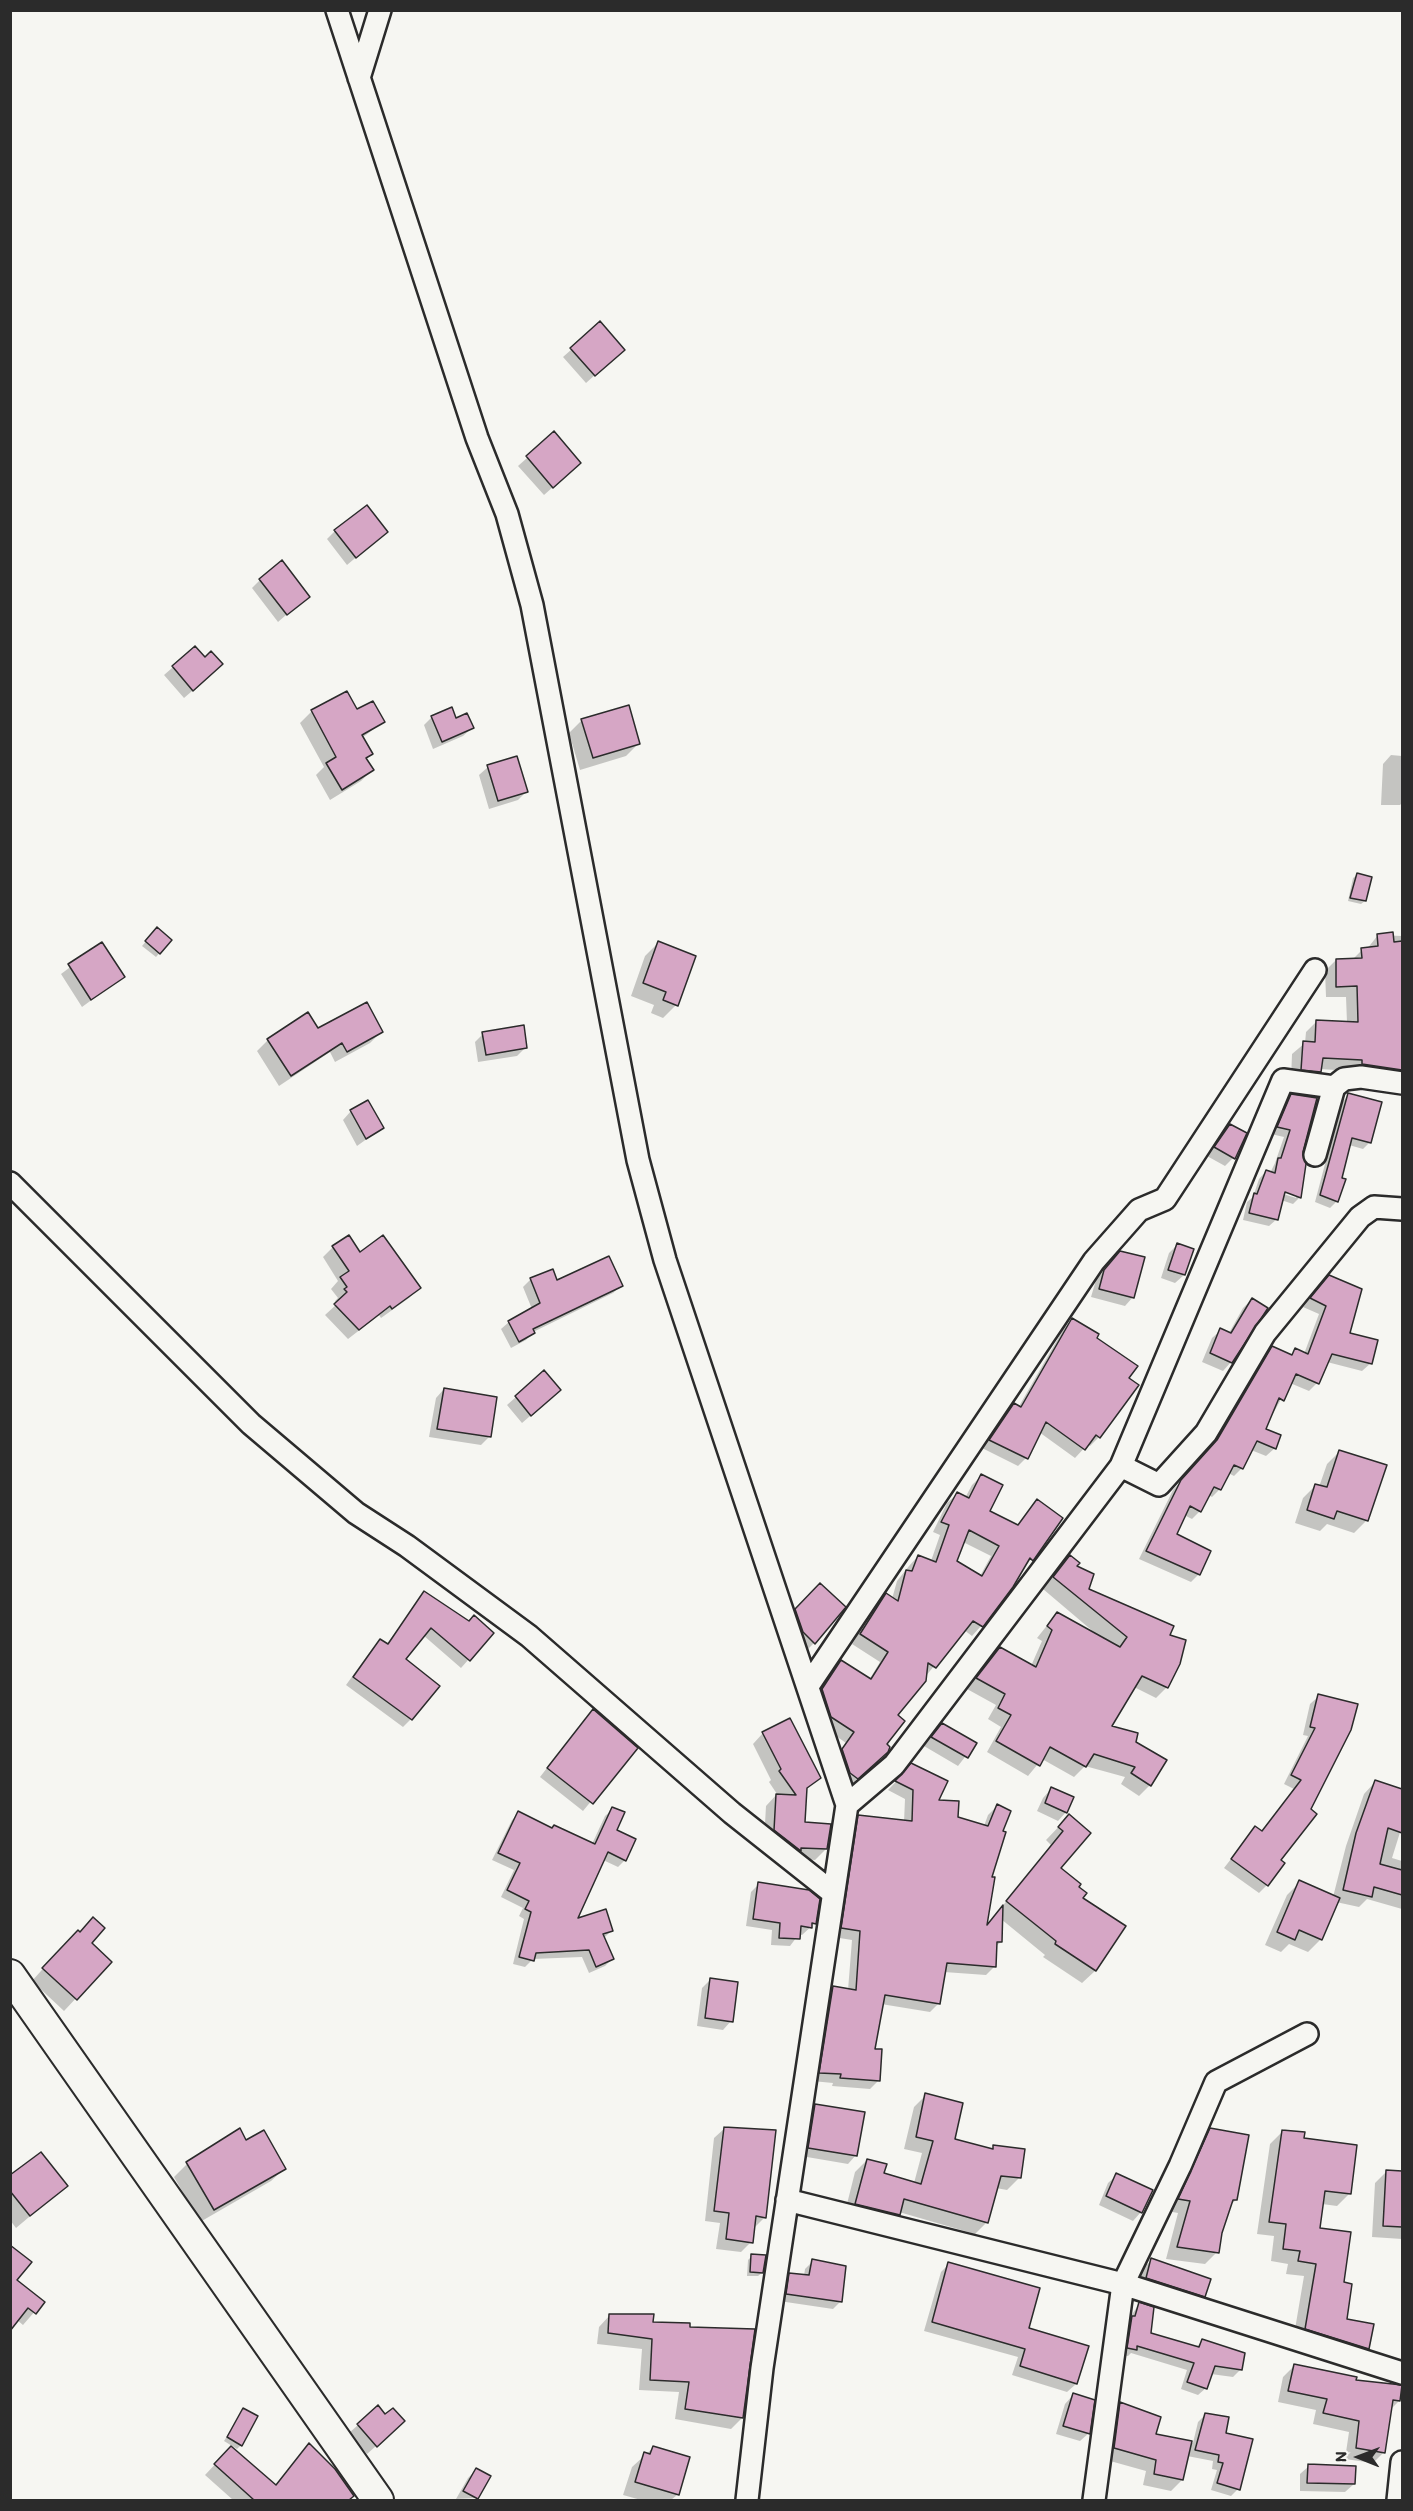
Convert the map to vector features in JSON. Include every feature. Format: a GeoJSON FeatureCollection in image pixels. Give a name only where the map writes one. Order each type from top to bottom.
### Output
{"type":"FeatureCollection","features":[{"type":"Feature","properties":{"kind":"street"},"geometry":{"type":"LineString","coordinates":[[337,10],[477,438],[507,514],[532,605],[638,1160],[665,1260],[847,1804],[762,2368],[747,2500]]}},
{"type":"Feature","properties":{"kind":"street"},"geometry":{"type":"LineString","coordinates":[[359,78],[380,10]]}},
{"type":"Feature","properties":{"kind":"street"},"geometry":{"type":"LineString","coordinates":[[808,1686],[1094,1261],[1139,1210],[1165,1198],[1316,970]]}},
{"type":"Feature","properties":{"kind":"street"},"geometry":{"type":"LineString","coordinates":[[1315,1155],[1334,1087],[1344,1079],[1362,1077],[1402,1083]]}},
{"type":"Feature","properties":{"kind":"street"},"geometry":{"type":"LineString","coordinates":[[847,1804],[894,1765],[1121,1466],[1283,1080],[1334,1087]]}},
{"type":"Feature","properties":{"kind":"street"},"geometry":{"type":"LineString","coordinates":[[10,1184],[251,1424],[356,1513],[406,1545],[529,1636],[732,1813],[833,1893]]}},
{"type":"Feature","properties":{"kind":"street"},"geometry":{"type":"LineString","coordinates":[[1121,1466],[1159,1485],[1206,1433],[1265,1333],[1360,1217],[1374,1207],[1402,1209]]}},
{"type":"Feature","properties":{"kind":"street"},"geometry":{"type":"LineString","coordinates":[[10,1975],[378,2500]]}},
{"type":"Feature","properties":{"kind":"street"},"geometry":{"type":"LineString","coordinates":[[1094,2500],[1123,2284],[1180,2166],[1216,2082],[1307,2034]]}},
{"type":"Feature","properties":{"kind":"street"},"geometry":{"type":"LineString","coordinates":[[787,2200],[1123,2284],[1402,2373]]}},
{"type":"Feature","properties":{"kind":"street"},"geometry":{"type":"LineString","coordinates":[[1398,2500],[1402,2462]]}},
{"type":"Feature","properties":{"kind":"building"},"geometry":{"type":"Polygon","coordinates":[[[600,321],[625,350],[595,376],[570,348],[600,321]]]}},
{"type":"Feature","properties":{"kind":"building"},"geometry":{"type":"Polygon","coordinates":[[[554,431],[581,463],[553,488],[526,456],[554,431]]]}},
{"type":"Feature","properties":{"kind":"building"},"geometry":{"type":"Polygon","coordinates":[[[367,505],[388,532],[356,558],[334,530],[367,505]]]}},
{"type":"Feature","properties":{"kind":"building"},"geometry":{"type":"Polygon","coordinates":[[[282,560],[310,597],[287,615],[259,579],[282,560]]]}},
{"type":"Feature","properties":{"kind":"building"},"geometry":{"type":"Polygon","coordinates":[[[195,646],[205,657],[211,651],[223,664],[193,691],[172,666],[195,646]]]}},
{"type":"Feature","properties":{"kind":"building"},"geometry":{"type":"Polygon","coordinates":[[[347,691],[357,709],[373,701],[385,722],[362,735],[373,754],[366,758],[374,770],[342,790],[326,763],[336,757],[311,710],[347,691]]]}},
{"type":"Feature","properties":{"kind":"building"},"geometry":{"type":"Polygon","coordinates":[[[629,705],[640,744],[593,758],[581,719],[629,705]]]}},
{"type":"Feature","properties":{"kind":"building"},"geometry":{"type":"Polygon","coordinates":[[[452,707],[456,718],[467,713],[474,728],[442,742],[431,716],[452,707]]]}},
{"type":"Feature","properties":{"kind":"building"},"geometry":{"type":"Polygon","coordinates":[[[517,756],[528,792],[498,801],[487,765],[517,756]]]}},
{"type":"Feature","properties":{"kind":"building"},"geometry":{"type":"Polygon","coordinates":[[[1357,873],[1372,877],[1366,901],[1350,898],[1357,873]]]}},
{"type":"Feature","properties":{"kind":"building"},"geometry":{"type":"Polygon","coordinates":[[[157,927],[172,940],[160,954],[145,941],[157,927]]]}},
{"type":"Feature","properties":{"kind":"building"},"geometry":{"type":"Polygon","coordinates":[[[1393,932],[1394,942],[1402,941],[1402,1070],[1362,1064],[1362,1060],[1323,1058],[1321,1072],[1301,1070],[1303,1041],[1315,1042],[1316,1020],[1358,1022],[1357,986],[1336,987],[1336,959],[1362,958],[1361,948],[1378,946],[1377,934],[1393,932]]]}},
{"type":"Feature","properties":{"kind":"building"},"geometry":{"type":"Polygon","coordinates":[[[658,941],[696,956],[678,1006],[663,1000],[666,992],[643,983],[658,941]]]}},
{"type":"Feature","properties":{"kind":"building"},"geometry":{"type":"Polygon","coordinates":[[[102,942],[125,977],[91,1000],[68,964],[102,942]]]}},
{"type":"Feature","properties":{"kind":"building"},"geometry":{"type":"Polygon","coordinates":[[[367,1002],[383,1032],[347,1052],[342,1043],[291,1076],[267,1039],[308,1012],[318,1028],[367,1002]]]}},
{"type":"Feature","properties":{"kind":"building"},"geometry":{"type":"Polygon","coordinates":[[[524,1025],[527,1048],[486,1055],[482,1032],[524,1025]]]}},
{"type":"Feature","properties":{"kind":"building"},"geometry":{"type":"Polygon","coordinates":[[[1348,1093],[1382,1102],[1371,1143],[1352,1138],[1342,1178],[1346,1179],[1338,1202],[1320,1195],[1348,1093]]]}},
{"type":"Feature","properties":{"kind":"building"},"geometry":{"type":"Polygon","coordinates":[[[1291,1094],[1317,1098],[1303,1152],[1306,1164],[1301,1198],[1285,1192],[1278,1220],[1249,1213],[1254,1193],[1257,1194],[1266,1170],[1275,1173],[1278,1158],[1281,1158],[1290,1130],[1277,1127],[1291,1094]]]}},
{"type":"Feature","properties":{"kind":"building"},"geometry":{"type":"Polygon","coordinates":[[[368,1100],[384,1128],[366,1139],[350,1110],[368,1100]]]}},
{"type":"Feature","properties":{"kind":"building"},"geometry":{"type":"Polygon","coordinates":[[[1230,1124],[1247,1133],[1235,1159],[1214,1147],[1230,1124]]]}},
{"type":"Feature","properties":{"kind":"building"},"geometry":{"type":"Polygon","coordinates":[[[349,1235],[360,1252],[383,1235],[421,1288],[392,1309],[390,1306],[359,1330],[334,1304],[347,1292],[344,1289],[347,1287],[340,1277],[349,1271],[332,1246],[349,1235]]]}},
{"type":"Feature","properties":{"kind":"building"},"geometry":{"type":"Polygon","coordinates":[[[1177,1243],[1194,1249],[1185,1275],[1168,1270],[1177,1243]]]}},
{"type":"Feature","properties":{"kind":"building"},"geometry":{"type":"Polygon","coordinates":[[[1120,1251],[1145,1257],[1134,1298],[1099,1289],[1104,1270],[1120,1251]]]}},
{"type":"Feature","properties":{"kind":"building"},"geometry":{"type":"Polygon","coordinates":[[[609,1256],[623,1286],[533,1329],[535,1333],[519,1342],[508,1321],[540,1303],[530,1278],[553,1269],[557,1280],[609,1256]]]}},
{"type":"Feature","properties":{"kind":"building"},"geometry":{"type":"Polygon","coordinates":[[[1329,1275],[1362,1289],[1350,1333],[1378,1340],[1372,1364],[1332,1354],[1319,1384],[1296,1374],[1284,1401],[1279,1398],[1266,1429],[1281,1435],[1276,1449],[1257,1441],[1243,1469],[1234,1465],[1221,1490],[1214,1487],[1201,1512],[1190,1506],[1177,1534],[1211,1551],[1200,1575],[1146,1551],[1181,1480],[1217,1440],[1272,1346],[1292,1355],[1295,1348],[1308,1354],[1326,1306],[1310,1298],[1329,1275]]]}},
{"type":"Feature","properties":{"kind":"building"},"geometry":{"type":"Polygon","coordinates":[[[1252,1298],[1268,1308],[1232,1363],[1210,1353],[1220,1328],[1231,1333],[1252,1298]]]}},
{"type":"Feature","properties":{"kind":"building"},"geometry":{"type":"Polygon","coordinates":[[[1072,1318],[1099,1334],[1097,1338],[1138,1366],[1129,1378],[1139,1385],[1100,1438],[1096,1435],[1085,1450],[1046,1422],[1028,1459],[989,1440],[1014,1403],[1021,1407],[1072,1318]]]}},
{"type":"Feature","properties":{"kind":"building"},"geometry":{"type":"Polygon","coordinates":[[[544,1370],[561,1390],[531,1416],[515,1396],[544,1370]]]}},
{"type":"Feature","properties":{"kind":"building"},"geometry":{"type":"Polygon","coordinates":[[[444,1388],[497,1397],[491,1437],[437,1429],[444,1388]]]}},
{"type":"Feature","properties":{"kind":"building"},"geometry":{"type":"Polygon","coordinates":[[[1339,1450],[1387,1465],[1368,1521],[1337,1511],[1334,1519],[1307,1510],[1315,1484],[1327,1487],[1339,1450]]]}},
{"type":"Feature","properties":{"kind":"building"},"geometry":{"type":"Polygon","coordinates":[[[981,1474],[1003,1485],[990,1511],[1018,1525],[1037,1499],[1063,1518],[1033,1561],[1030,1558],[1013,1587],[983,1627],[973,1621],[936,1668],[928,1663],[926,1681],[898,1715],[905,1721],[887,1744],[890,1747],[888,1752],[858,1779],[850,1773],[842,1749],[854,1732],[831,1717],[822,1689],[841,1660],[871,1679],[888,1652],[860,1634],[886,1593],[898,1601],[906,1570],[912,1571],[918,1555],[936,1562],[949,1525],[941,1522],[957,1492],[969,1498],[981,1474]],[[969,1530],[957,1561],[982,1576],[999,1546],[969,1530]]]}},
{"type":"Feature","properties":{"kind":"building"},"geometry":{"type":"Polygon","coordinates":[[[1070,1555],[1080,1563],[1077,1566],[1094,1574],[1089,1589],[1174,1626],[1170,1635],[1186,1640],[1180,1664],[1168,1688],[1142,1676],[1112,1726],[1138,1733],[1136,1742],[1167,1760],[1151,1786],[1131,1773],[1135,1767],[1094,1754],[1086,1767],[1050,1747],[1040,1766],[996,1741],[1011,1715],[998,1708],[1005,1694],[976,1678],[1000,1647],[1036,1667],[1052,1630],[1047,1626],[1057,1612],[1120,1647],[1127,1637],[1053,1577],[1070,1555]]]}},
{"type":"Feature","properties":{"kind":"building"},"geometry":{"type":"Polygon","coordinates":[[[820,1583],[846,1607],[815,1644],[803,1632],[795,1609],[820,1583]]]}},
{"type":"Feature","properties":{"kind":"building"},"geometry":{"type":"Polygon","coordinates":[[[424,1591],[469,1621],[474,1615],[494,1633],[470,1661],[431,1628],[406,1659],[440,1686],[412,1720],[353,1677],[380,1639],[388,1644],[424,1591]]]}},
{"type":"Feature","properties":{"kind":"building"},"geometry":{"type":"Polygon","coordinates":[[[1318,1694],[1358,1704],[1351,1730],[1311,1809],[1317,1814],[1281,1860],[1285,1863],[1268,1886],[1231,1859],[1255,1826],[1262,1831],[1301,1780],[1291,1775],[1315,1728],[1310,1727],[1318,1694]]]}},
{"type":"Feature","properties":{"kind":"building"},"geometry":{"type":"Polygon","coordinates":[[[593,1709],[638,1748],[593,1804],[547,1768],[593,1709]]]}},
{"type":"Feature","properties":{"kind":"building"},"geometry":{"type":"Polygon","coordinates":[[[790,1718],[821,1778],[807,1788],[805,1822],[831,1824],[827,1849],[801,1848],[801,1851],[774,1830],[776,1794],[796,1795],[779,1771],[781,1769],[762,1732],[790,1718]]]}},
{"type":"Feature","properties":{"kind":"building"},"geometry":{"type":"Polygon","coordinates":[[[942,1723],[977,1743],[968,1758],[931,1737],[942,1723]]]}},
{"type":"Feature","properties":{"kind":"building"},"geometry":{"type":"Polygon","coordinates":[[[911,1763],[948,1781],[939,1800],[959,1801],[958,1817],[988,1826],[997,1804],[1011,1811],[1003,1831],[1006,1832],[992,1877],[995,1877],[987,1925],[1003,1905],[1002,1942],[997,1942],[996,1967],[947,1963],[940,2004],[885,1995],[875,2049],[882,2049],[880,2081],[840,2078],[841,2074],[819,2073],[833,1986],[856,1990],[860,1931],[841,1928],[858,1815],[912,1821],[913,1790],[895,1781],[911,1763]]]}},
{"type":"Feature","properties":{"kind":"building"},"geometry":{"type":"Polygon","coordinates":[[[1375,1780],[1402,1789],[1402,1833],[1388,1828],[1380,1864],[1402,1870],[1402,1895],[1374,1887],[1372,1897],[1343,1890],[1356,1833],[1375,1780]]]}},
{"type":"Feature","properties":{"kind":"building"},"geometry":{"type":"Polygon","coordinates":[[[1051,1787],[1074,1797],[1067,1813],[1045,1803],[1051,1787]]]}},
{"type":"Feature","properties":{"kind":"building"},"geometry":{"type":"Polygon","coordinates":[[[612,1807],[625,1812],[617,1830],[636,1839],[626,1861],[608,1852],[578,1918],[606,1909],[613,1931],[603,1934],[614,1959],[596,1967],[589,1950],[536,1953],[534,1961],[519,1957],[531,1912],[525,1909],[529,1901],[507,1890],[520,1863],[498,1853],[518,1811],[552,1828],[554,1825],[595,1844],[612,1807]]]}},
{"type":"Feature","properties":{"kind":"building"},"geometry":{"type":"Polygon","coordinates":[[[1069,1814],[1091,1833],[1061,1868],[1081,1884],[1079,1887],[1087,1893],[1083,1898],[1126,1926],[1096,1971],[1055,1944],[1056,1941],[1006,1901],[1063,1831],[1058,1827],[1069,1814]]]}},
{"type":"Feature","properties":{"kind":"building"},"geometry":{"type":"Polygon","coordinates":[[[1299,1880],[1340,1898],[1322,1940],[1299,1930],[1295,1940],[1277,1932],[1299,1880]]]}},
{"type":"Feature","properties":{"kind":"building"},"geometry":{"type":"Polygon","coordinates":[[[758,1882],[809,1890],[820,1899],[816,1924],[812,1923],[812,1928],[801,1926],[800,1939],[779,1938],[780,1923],[753,1919],[758,1882]]]}},
{"type":"Feature","properties":{"kind":"building"},"geometry":{"type":"Polygon","coordinates":[[[93,1917],[105,1928],[92,1943],[112,1962],[77,2000],[42,1968],[93,1917]]]}},
{"type":"Feature","properties":{"kind":"building"},"geometry":{"type":"Polygon","coordinates":[[[710,1978],[738,1982],[733,2022],[705,2018],[710,1978]]]}},
{"type":"Feature","properties":{"kind":"building"},"geometry":{"type":"Polygon","coordinates":[[[925,2093],[963,2103],[955,2139],[993,2149],[993,2145],[1025,2149],[1021,2178],[1001,2176],[988,2223],[904,2199],[900,2215],[855,2204],[867,2159],[887,2164],[884,2173],[921,2184],[933,2141],[916,2137],[925,2093]]]}},
{"type":"Feature","properties":{"kind":"building"},"geometry":{"type":"Polygon","coordinates":[[[815,2104],[865,2112],[857,2156],[808,2148],[815,2104]]]}},
{"type":"Feature","properties":{"kind":"building"},"geometry":{"type":"Polygon","coordinates":[[[724,2127],[776,2130],[766,2218],[756,2216],[753,2243],[726,2239],[729,2213],[714,2211],[724,2127]]]}},
{"type":"Feature","properties":{"kind":"building"},"geometry":{"type":"Polygon","coordinates":[[[240,2128],[246,2140],[264,2130],[286,2169],[214,2210],[186,2162],[240,2128]]]}},
{"type":"Feature","properties":{"kind":"building"},"geometry":{"type":"Polygon","coordinates":[[[1210,2128],[1249,2135],[1237,2200],[1233,2200],[1222,2233],[1219,2253],[1177,2247],[1190,2201],[1178,2199],[1210,2128]]]}},
{"type":"Feature","properties":{"kind":"building"},"geometry":{"type":"Polygon","coordinates":[[[1282,2130],[1305,2132],[1304,2138],[1357,2145],[1351,2194],[1325,2191],[1320,2228],[1351,2232],[1344,2282],[1352,2284],[1347,2319],[1374,2324],[1369,2349],[1305,2329],[1316,2264],[1298,2261],[1300,2251],[1283,2249],[1286,2224],[1269,2222],[1282,2130]]]}},
{"type":"Feature","properties":{"kind":"building"},"geometry":{"type":"Polygon","coordinates":[[[41,2152],[68,2186],[30,2216],[10,2191],[10,2175],[41,2152]]]}},
{"type":"Feature","properties":{"kind":"building"},"geometry":{"type":"Polygon","coordinates":[[[1386,2170],[1402,2171],[1402,2227],[1383,2226],[1386,2170]]]}},
{"type":"Feature","properties":{"kind":"building"},"geometry":{"type":"Polygon","coordinates":[[[1116,2173],[1153,2190],[1142,2213],[1106,2196],[1116,2173]]]}},
{"type":"Feature","properties":{"kind":"building"},"geometry":{"type":"Polygon","coordinates":[[[10,2245],[32,2262],[17,2280],[45,2302],[36,2314],[28,2308],[10,2331],[10,2245]]]}},
{"type":"Feature","properties":{"kind":"building"},"geometry":{"type":"Polygon","coordinates":[[[751,2254],[766,2255],[763,2273],[750,2272],[751,2254]]]}},
{"type":"Feature","properties":{"kind":"building"},"geometry":{"type":"Polygon","coordinates":[[[1151,2258],[1211,2279],[1205,2297],[1146,2278],[1151,2258]]]}},
{"type":"Feature","properties":{"kind":"building"},"geometry":{"type":"Polygon","coordinates":[[[812,2259],[846,2266],[842,2302],[786,2294],[789,2273],[809,2275],[812,2259]]]}},
{"type":"Feature","properties":{"kind":"building"},"geometry":{"type":"Polygon","coordinates":[[[948,2262],[1040,2288],[1029,2328],[1089,2346],[1077,2384],[1020,2366],[1025,2349],[932,2322],[948,2262]]]}},
{"type":"Feature","properties":{"kind":"building"},"geometry":{"type":"Polygon","coordinates":[[[1139,2302],[1154,2307],[1151,2333],[1199,2347],[1202,2339],[1245,2353],[1242,2370],[1215,2366],[1207,2389],[1187,2382],[1194,2363],[1137,2346],[1137,2350],[1127,2348],[1132,2316],[1135,2316],[1139,2302]]]}},
{"type":"Feature","properties":{"kind":"building"},"geometry":{"type":"Polygon","coordinates":[[[609,2314],[654,2314],[653,2322],[690,2323],[690,2327],[755,2329],[743,2418],[685,2409],[689,2382],[650,2380],[652,2339],[608,2333],[609,2314]]]}},
{"type":"Feature","properties":{"kind":"building"},"geometry":{"type":"Polygon","coordinates":[[[1294,2364],[1357,2377],[1356,2380],[1402,2385],[1400,2401],[1393,2400],[1385,2453],[1356,2448],[1359,2421],[1323,2413],[1327,2399],[1288,2391],[1294,2364]]]}},
{"type":"Feature","properties":{"kind":"building"},"geometry":{"type":"Polygon","coordinates":[[[1073,2393],[1095,2400],[1090,2434],[1063,2426],[1073,2393]]]}},
{"type":"Feature","properties":{"kind":"building"},"geometry":{"type":"Polygon","coordinates":[[[1120,2402],[1161,2417],[1156,2434],[1192,2441],[1183,2480],[1154,2474],[1156,2460],[1114,2448],[1120,2402]]]}},
{"type":"Feature","properties":{"kind":"building"},"geometry":{"type":"Polygon","coordinates":[[[378,2405],[385,2414],[393,2408],[405,2421],[377,2447],[357,2424],[378,2405]]]}},
{"type":"Feature","properties":{"kind":"building"},"geometry":{"type":"Polygon","coordinates":[[[243,2408],[258,2416],[242,2446],[227,2437],[243,2408]]]}},
{"type":"Feature","properties":{"kind":"building"},"geometry":{"type":"Polygon","coordinates":[[[1205,2413],[1229,2417],[1226,2433],[1253,2439],[1240,2490],[1217,2483],[1223,2463],[1218,2462],[1219,2455],[1195,2450],[1205,2413]]]}},
{"type":"Feature","properties":{"kind":"building"},"geometry":{"type":"Polygon","coordinates":[[[309,2443],[335,2469],[354,2496],[349,2500],[254,2500],[214,2464],[231,2446],[276,2485],[309,2443]]]}},
{"type":"Feature","properties":{"kind":"building"},"geometry":{"type":"Polygon","coordinates":[[[653,2446],[690,2457],[679,2495],[635,2482],[644,2452],[650,2454],[653,2446]]]}},
{"type":"Feature","properties":{"kind":"building"},"geometry":{"type":"Polygon","coordinates":[[[1308,2464],[1356,2466],[1355,2484],[1307,2483],[1308,2464]]]}},
{"type":"Feature","properties":{"kind":"building"},"geometry":{"type":"Polygon","coordinates":[[[476,2468],[491,2476],[478,2499],[463,2491],[476,2468]]]}}]}
